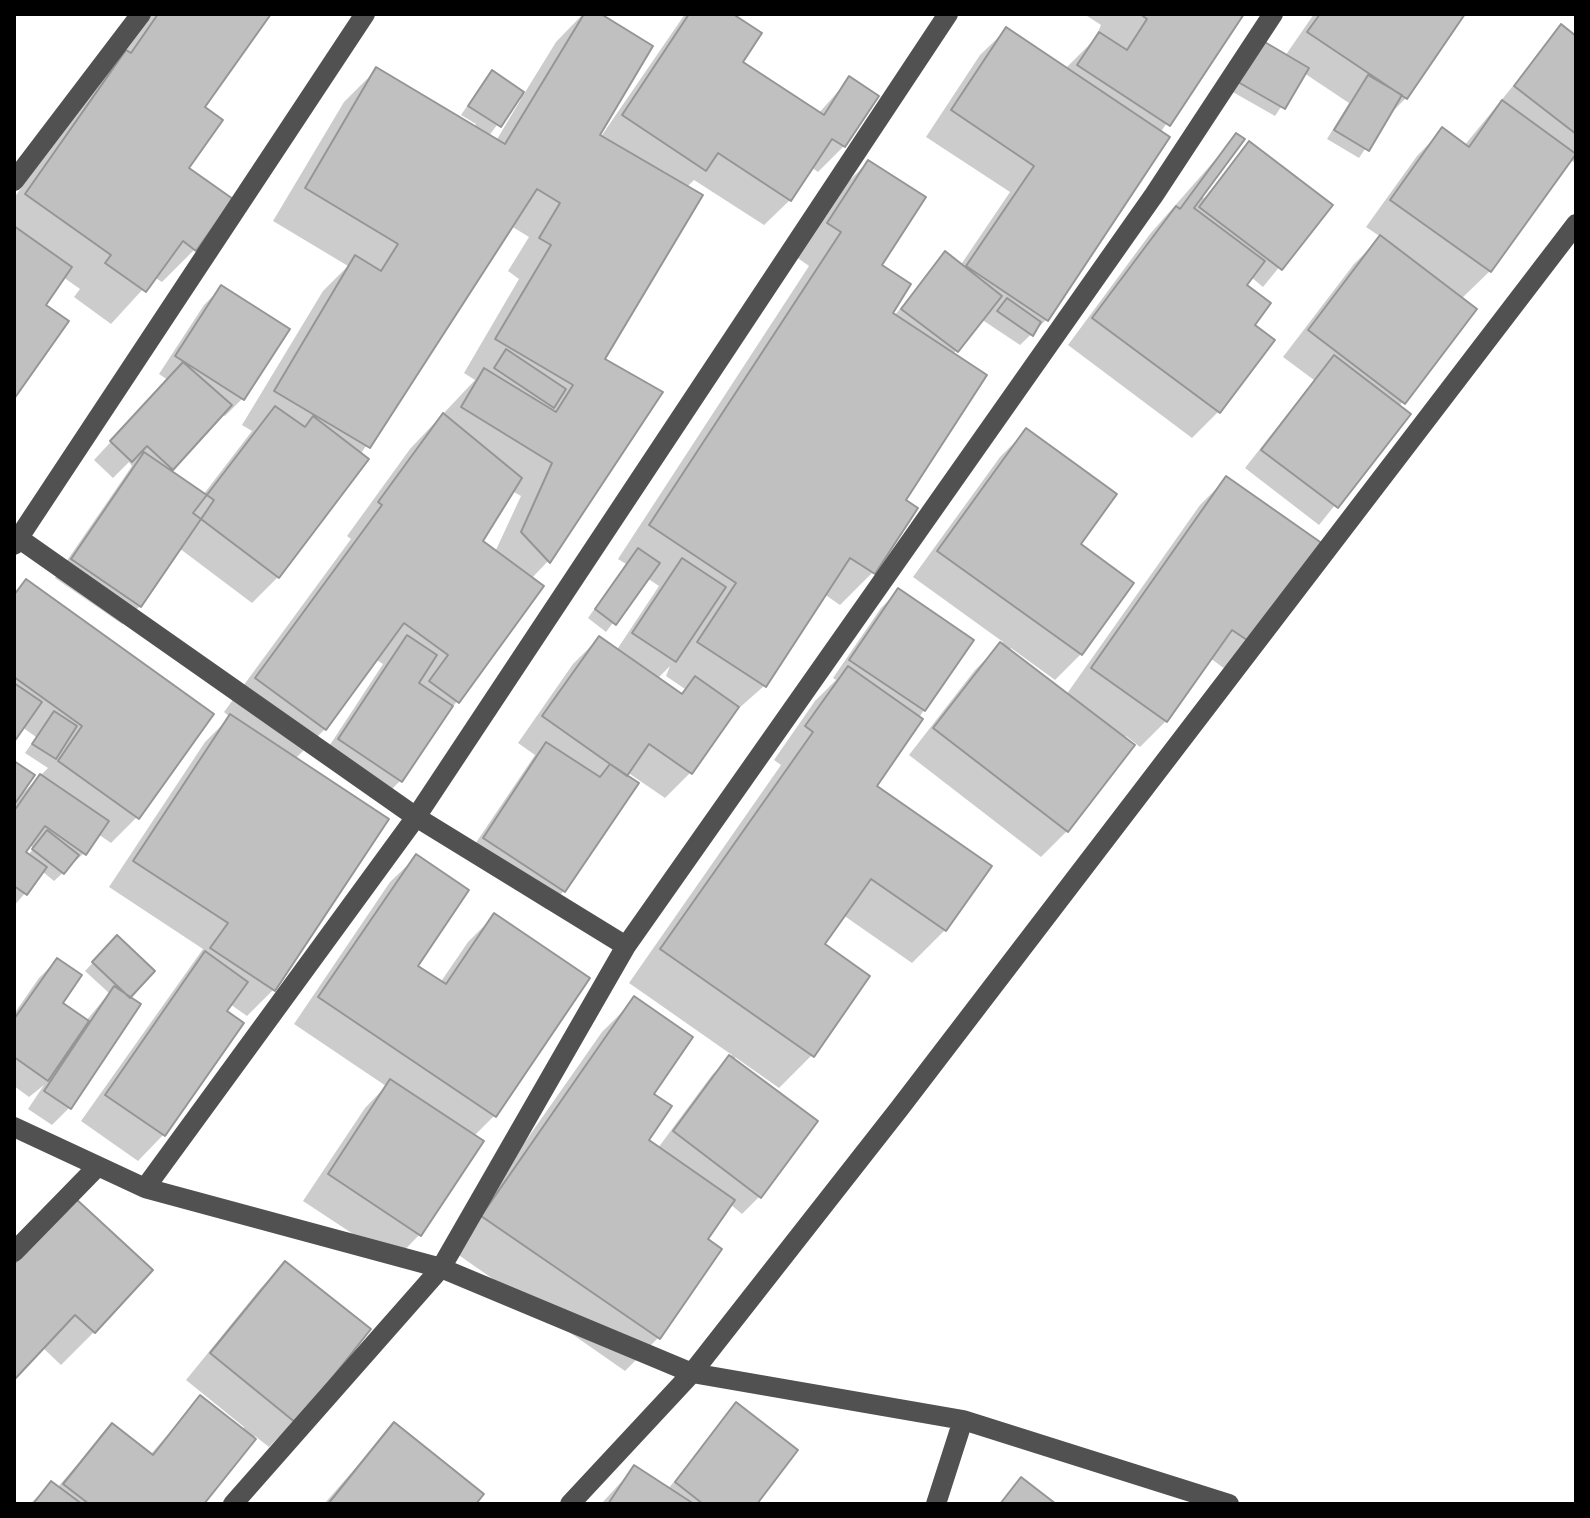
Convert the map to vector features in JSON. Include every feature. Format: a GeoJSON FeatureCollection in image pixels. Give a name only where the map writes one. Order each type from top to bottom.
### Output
{"type":"FeatureCollection","features":[{"type":"Feature","properties":{"kind":"street"},"geometry":{"type":"LineString","coordinates":[[14,181],[141,14]]}},
{"type":"Feature","properties":{"kind":"street"},"geometry":{"type":"LineString","coordinates":[[365,14],[15,539],[416,817],[626,946]]}},
{"type":"Feature","properties":{"kind":"street"},"geometry":{"type":"LineString","coordinates":[[145,1188],[416,817],[948,14]]}},
{"type":"Feature","properties":{"kind":"street"},"geometry":{"type":"LineString","coordinates":[[233,1504],[441,1268],[626,946],[1154,195],[1273,14]]}},
{"type":"Feature","properties":{"kind":"street"},"geometry":{"type":"LineString","coordinates":[[570,1504],[692,1373],[899,1109],[1576,224]]}},
{"type":"Feature","properties":{"kind":"street"},"geometry":{"type":"LineString","coordinates":[[14,1127],[145,1188],[441,1268],[692,1373],[963,1420],[1229,1504]]}},
{"type":"Feature","properties":{"kind":"street"},"geometry":{"type":"LineString","coordinates":[[14,1252],[97,1167]]}},
{"type":"Feature","properties":{"kind":"street"},"geometry":{"type":"LineString","coordinates":[[936,1504],[963,1420]]}},
{"type":"Feature","properties":{"kind":"building"},"geometry":{"type":"Polygon","coordinates":[[[158,14],[271,14],[205,107],[223,120],[189,168],[233,199],[196,251],[183,241],[146,292],[105,263],[111,255],[25,194],[126,50],[131,53],[158,14]]]}},
{"type":"Feature","properties":{"kind":"building"},"geometry":{"type":"Polygon","coordinates":[[[584,14],[601,14],[653,46],[600,135],[703,195],[605,359],[663,392],[550,563],[521,532],[552,463],[461,407],[484,368],[556,412],[573,385],[495,339],[551,245],[539,238],[560,203],[537,189],[370,448],[274,391],[355,255],[381,271],[398,244],[305,188],[376,67],[505,144],[584,14]]]}},
{"type":"Feature","properties":{"kind":"building"},"geometry":{"type":"Polygon","coordinates":[[[689,14],[733,14],[762,33],[743,62],[824,115],[849,76],[879,96],[845,147],[832,139],[791,201],[718,153],[706,171],[622,115],[689,14]]]}},
{"type":"Feature","properties":{"kind":"building"},"geometry":{"type":"Polygon","coordinates":[[[1140,14],[1244,14],[1170,126],[1077,65],[1099,32],[1127,50],[1147,19],[1140,14]]]}},
{"type":"Feature","properties":{"kind":"building"},"geometry":{"type":"Polygon","coordinates":[[[1320,14],[1465,14],[1407,99],[1307,32],[1320,14]]]}},
{"type":"Feature","properties":{"kind":"building"},"geometry":{"type":"Polygon","coordinates":[[[1561,24],[1576,36],[1576,134],[1514,86],[1561,24]]]}},
{"type":"Feature","properties":{"kind":"building"},"geometry":{"type":"Polygon","coordinates":[[[1006,27],[1170,137],[1048,321],[966,266],[1034,166],[951,110],[1006,27]]]}},
{"type":"Feature","properties":{"kind":"building"},"geometry":{"type":"Polygon","coordinates":[[[1263,41],[1309,68],[1285,109],[1238,82],[1263,41]]]}},
{"type":"Feature","properties":{"kind":"building"},"geometry":{"type":"Polygon","coordinates":[[[492,70],[524,92],[501,127],[468,106],[492,70]]]}},
{"type":"Feature","properties":{"kind":"building"},"geometry":{"type":"Polygon","coordinates":[[[1368,75],[1402,95],[1369,151],[1334,130],[1368,75]]]}},
{"type":"Feature","properties":{"kind":"building"},"geometry":{"type":"Polygon","coordinates":[[[1502,100],[1576,154],[1491,272],[1390,200],[1442,127],[1469,147],[1502,100]]]}},
{"type":"Feature","properties":{"kind":"building"},"geometry":{"type":"Polygon","coordinates":[[[1236,133],[1245,139],[1194,208],[1265,261],[1247,285],[1271,303],[1255,325],[1275,340],[1220,413],[1092,318],[1176,206],[1180,209],[1236,133]]]}},
{"type":"Feature","properties":{"kind":"building"},"geometry":{"type":"Polygon","coordinates":[[[1249,141],[1333,205],[1282,270],[1199,207],[1249,141]]]}},
{"type":"Feature","properties":{"kind":"building"},"geometry":{"type":"Polygon","coordinates":[[[868,160],[926,197],[882,265],[911,284],[893,313],[987,375],[906,500],[918,508],[875,574],[850,558],[766,687],[697,642],[736,583],[649,525],[841,232],[827,223],[868,160]]]}},
{"type":"Feature","properties":{"kind":"building"},"geometry":{"type":"Polygon","coordinates":[[[14,226],[72,267],[46,305],[69,321],[14,399],[14,226]]]}},
{"type":"Feature","properties":{"kind":"building"},"geometry":{"type":"Polygon","coordinates":[[[1380,235],[1477,309],[1405,404],[1308,330],[1380,235]]]}},
{"type":"Feature","properties":{"kind":"building"},"geometry":{"type":"Polygon","coordinates":[[[945,251],[1002,296],[958,352],[901,309],[945,251]]]}},
{"type":"Feature","properties":{"kind":"building"},"geometry":{"type":"Polygon","coordinates":[[[221,285],[290,329],[244,400],[175,356],[221,285]]]}},
{"type":"Feature","properties":{"kind":"building"},"geometry":{"type":"Polygon","coordinates":[[[1007,298],[1041,322],[1033,336],[997,311],[1007,298]]]}},
{"type":"Feature","properties":{"kind":"building"},"geometry":{"type":"Polygon","coordinates":[[[506,349],[566,389],[554,408],[494,368],[506,349]]]}},
{"type":"Feature","properties":{"kind":"building"},"geometry":{"type":"Polygon","coordinates":[[[1334,355],[1411,414],[1338,508],[1261,450],[1334,355]]]}},
{"type":"Feature","properties":{"kind":"building"},"geometry":{"type":"Polygon","coordinates":[[[183,362],[232,405],[173,470],[147,446],[132,462],[110,441],[183,362]]]}},
{"type":"Feature","properties":{"kind":"building"},"geometry":{"type":"Polygon","coordinates":[[[275,406],[305,427],[313,416],[369,459],[279,578],[193,513],[275,406]]]}},
{"type":"Feature","properties":{"kind":"building"},"geometry":{"type":"Polygon","coordinates":[[[443,413],[522,478],[483,541],[544,586],[459,703],[429,681],[448,655],[404,623],[326,730],[255,678],[382,505],[378,502],[443,413]]]}},
{"type":"Feature","properties":{"kind":"building"},"geometry":{"type":"Polygon","coordinates":[[[1026,428],[1117,494],[1081,544],[1134,583],[1082,655],[937,551],[1026,428]]]}},
{"type":"Feature","properties":{"kind":"building"},"geometry":{"type":"Polygon","coordinates":[[[144,452],[214,500],[141,607],[71,559],[144,452]]]}},
{"type":"Feature","properties":{"kind":"building"},"geometry":{"type":"Polygon","coordinates":[[[1226,476],[1323,544],[1253,644],[1232,630],[1167,722],[1091,668],[1226,476]]]}},
{"type":"Feature","properties":{"kind":"building"},"geometry":{"type":"Polygon","coordinates":[[[638,548],[660,563],[616,625],[595,609],[638,548]]]}},
{"type":"Feature","properties":{"kind":"building"},"geometry":{"type":"Polygon","coordinates":[[[682,558],[726,587],[676,662],[632,633],[682,558]]]}},
{"type":"Feature","properties":{"kind":"building"},"geometry":{"type":"Polygon","coordinates":[[[26,579],[214,714],[139,819],[58,761],[82,726],[14,677],[14,595],[26,579]]]}},
{"type":"Feature","properties":{"kind":"building"},"geometry":{"type":"Polygon","coordinates":[[[898,588],[974,640],[925,711],[849,660],[898,588]]]}},
{"type":"Feature","properties":{"kind":"building"},"geometry":{"type":"Polygon","coordinates":[[[407,635],[437,655],[419,683],[453,706],[402,782],[338,739],[407,635]]]}},
{"type":"Feature","properties":{"kind":"building"},"geometry":{"type":"Polygon","coordinates":[[[599,636],[682,694],[695,676],[739,707],[692,774],[649,744],[627,776],[542,716],[599,636]]]}},
{"type":"Feature","properties":{"kind":"building"},"geometry":{"type":"Polygon","coordinates":[[[1000,642],[1135,745],[1068,832],[933,728],[1000,642]]]}},
{"type":"Feature","properties":{"kind":"building"},"geometry":{"type":"Polygon","coordinates":[[[848,666],[923,719],[877,786],[992,866],[946,931],[871,879],[825,944],[870,976],[814,1057],[660,949],[813,732],[805,726],[848,666]]]}},
{"type":"Feature","properties":{"kind":"building"},"geometry":{"type":"Polygon","coordinates":[[[14,683],[42,702],[14,742],[14,683]]]}},
{"type":"Feature","properties":{"kind":"building"},"geometry":{"type":"Polygon","coordinates":[[[54,711],[77,726],[56,759],[32,744],[54,711]]]}},
{"type":"Feature","properties":{"kind":"building"},"geometry":{"type":"Polygon","coordinates":[[[230,714],[389,819],[275,991],[210,948],[228,923],[133,861],[230,714]]]}},
{"type":"Feature","properties":{"kind":"building"},"geometry":{"type":"Polygon","coordinates":[[[546,742],[600,777],[610,764],[639,783],[565,892],[483,838],[546,742]]]}},
{"type":"Feature","properties":{"kind":"building"},"geometry":{"type":"Polygon","coordinates":[[[14,761],[35,775],[14,805],[14,761]]]}},
{"type":"Feature","properties":{"kind":"building"},"geometry":{"type":"Polygon","coordinates":[[[40,774],[109,821],[86,855],[45,826],[26,852],[47,867],[27,895],[14,886],[14,811],[40,774]]]}},
{"type":"Feature","properties":{"kind":"building"},"geometry":{"type":"Polygon","coordinates":[[[47,830],[79,855],[64,874],[32,849],[47,830]]]}},
{"type":"Feature","properties":{"kind":"building"},"geometry":{"type":"Polygon","coordinates":[[[416,854],[469,890],[418,966],[446,984],[494,913],[590,978],[496,1117],[318,997],[416,854]]]}},
{"type":"Feature","properties":{"kind":"building"},"geometry":{"type":"Polygon","coordinates":[[[117,935],[155,971],[130,998],[92,962],[117,935]]]}},
{"type":"Feature","properties":{"kind":"building"},"geometry":{"type":"Polygon","coordinates":[[[205,951],[248,982],[227,1011],[244,1023],[165,1136],[105,1095],[205,951]]]}},
{"type":"Feature","properties":{"kind":"building"},"geometry":{"type":"Polygon","coordinates":[[[57,958],[82,975],[63,1003],[89,1021],[48,1081],[14,1057],[14,1019],[57,958]]]}},
{"type":"Feature","properties":{"kind":"building"},"geometry":{"type":"Polygon","coordinates":[[[114,986],[141,1004],[71,1109],[44,1091],[114,986]]]}},
{"type":"Feature","properties":{"kind":"building"},"geometry":{"type":"Polygon","coordinates":[[[634,996],[693,1037],[654,1094],[672,1106],[649,1140],[735,1200],[708,1239],[722,1249],[660,1339],[481,1216],[634,996]]]}},
{"type":"Feature","properties":{"kind":"building"},"geometry":{"type":"Polygon","coordinates":[[[729,1055],[818,1121],[761,1198],[673,1131],[729,1055]]]}},
{"type":"Feature","properties":{"kind":"building"},"geometry":{"type":"Polygon","coordinates":[[[390,1079],[484,1141],[421,1236],[328,1174],[390,1079]]]}},
{"type":"Feature","properties":{"kind":"building"},"geometry":{"type":"Polygon","coordinates":[[[75,1198],[153,1270],[95,1333],[75,1315],[14,1380],[14,1264],[75,1198]]]}},
{"type":"Feature","properties":{"kind":"building"},"geometry":{"type":"Polygon","coordinates":[[[285,1261],[371,1329],[296,1423],[210,1353],[285,1261]]]}},
{"type":"Feature","properties":{"kind":"building"},"geometry":{"type":"Polygon","coordinates":[[[200,1395],[256,1439],[204,1504],[89,1504],[63,1484],[112,1423],[153,1455],[200,1395]]]}},
{"type":"Feature","properties":{"kind":"building"},"geometry":{"type":"Polygon","coordinates":[[[736,1402],[798,1450],[757,1504],[703,1504],[675,1482],[736,1402]]]}},
{"type":"Feature","properties":{"kind":"building"},"geometry":{"type":"Polygon","coordinates":[[[394,1422],[484,1494],[476,1504],[328,1504],[394,1422]]]}},
{"type":"Feature","properties":{"kind":"building"},"geometry":{"type":"Polygon","coordinates":[[[634,1465],[694,1504],[608,1504],[634,1465]]]}},
{"type":"Feature","properties":{"kind":"building"},"geometry":{"type":"Polygon","coordinates":[[[1021,1477],[1056,1504],[1000,1504],[1021,1477]]]}},
{"type":"Feature","properties":{"kind":"building"},"geometry":{"type":"Polygon","coordinates":[[[51,1481],[82,1504],[33,1504],[51,1481]]]}}]}
